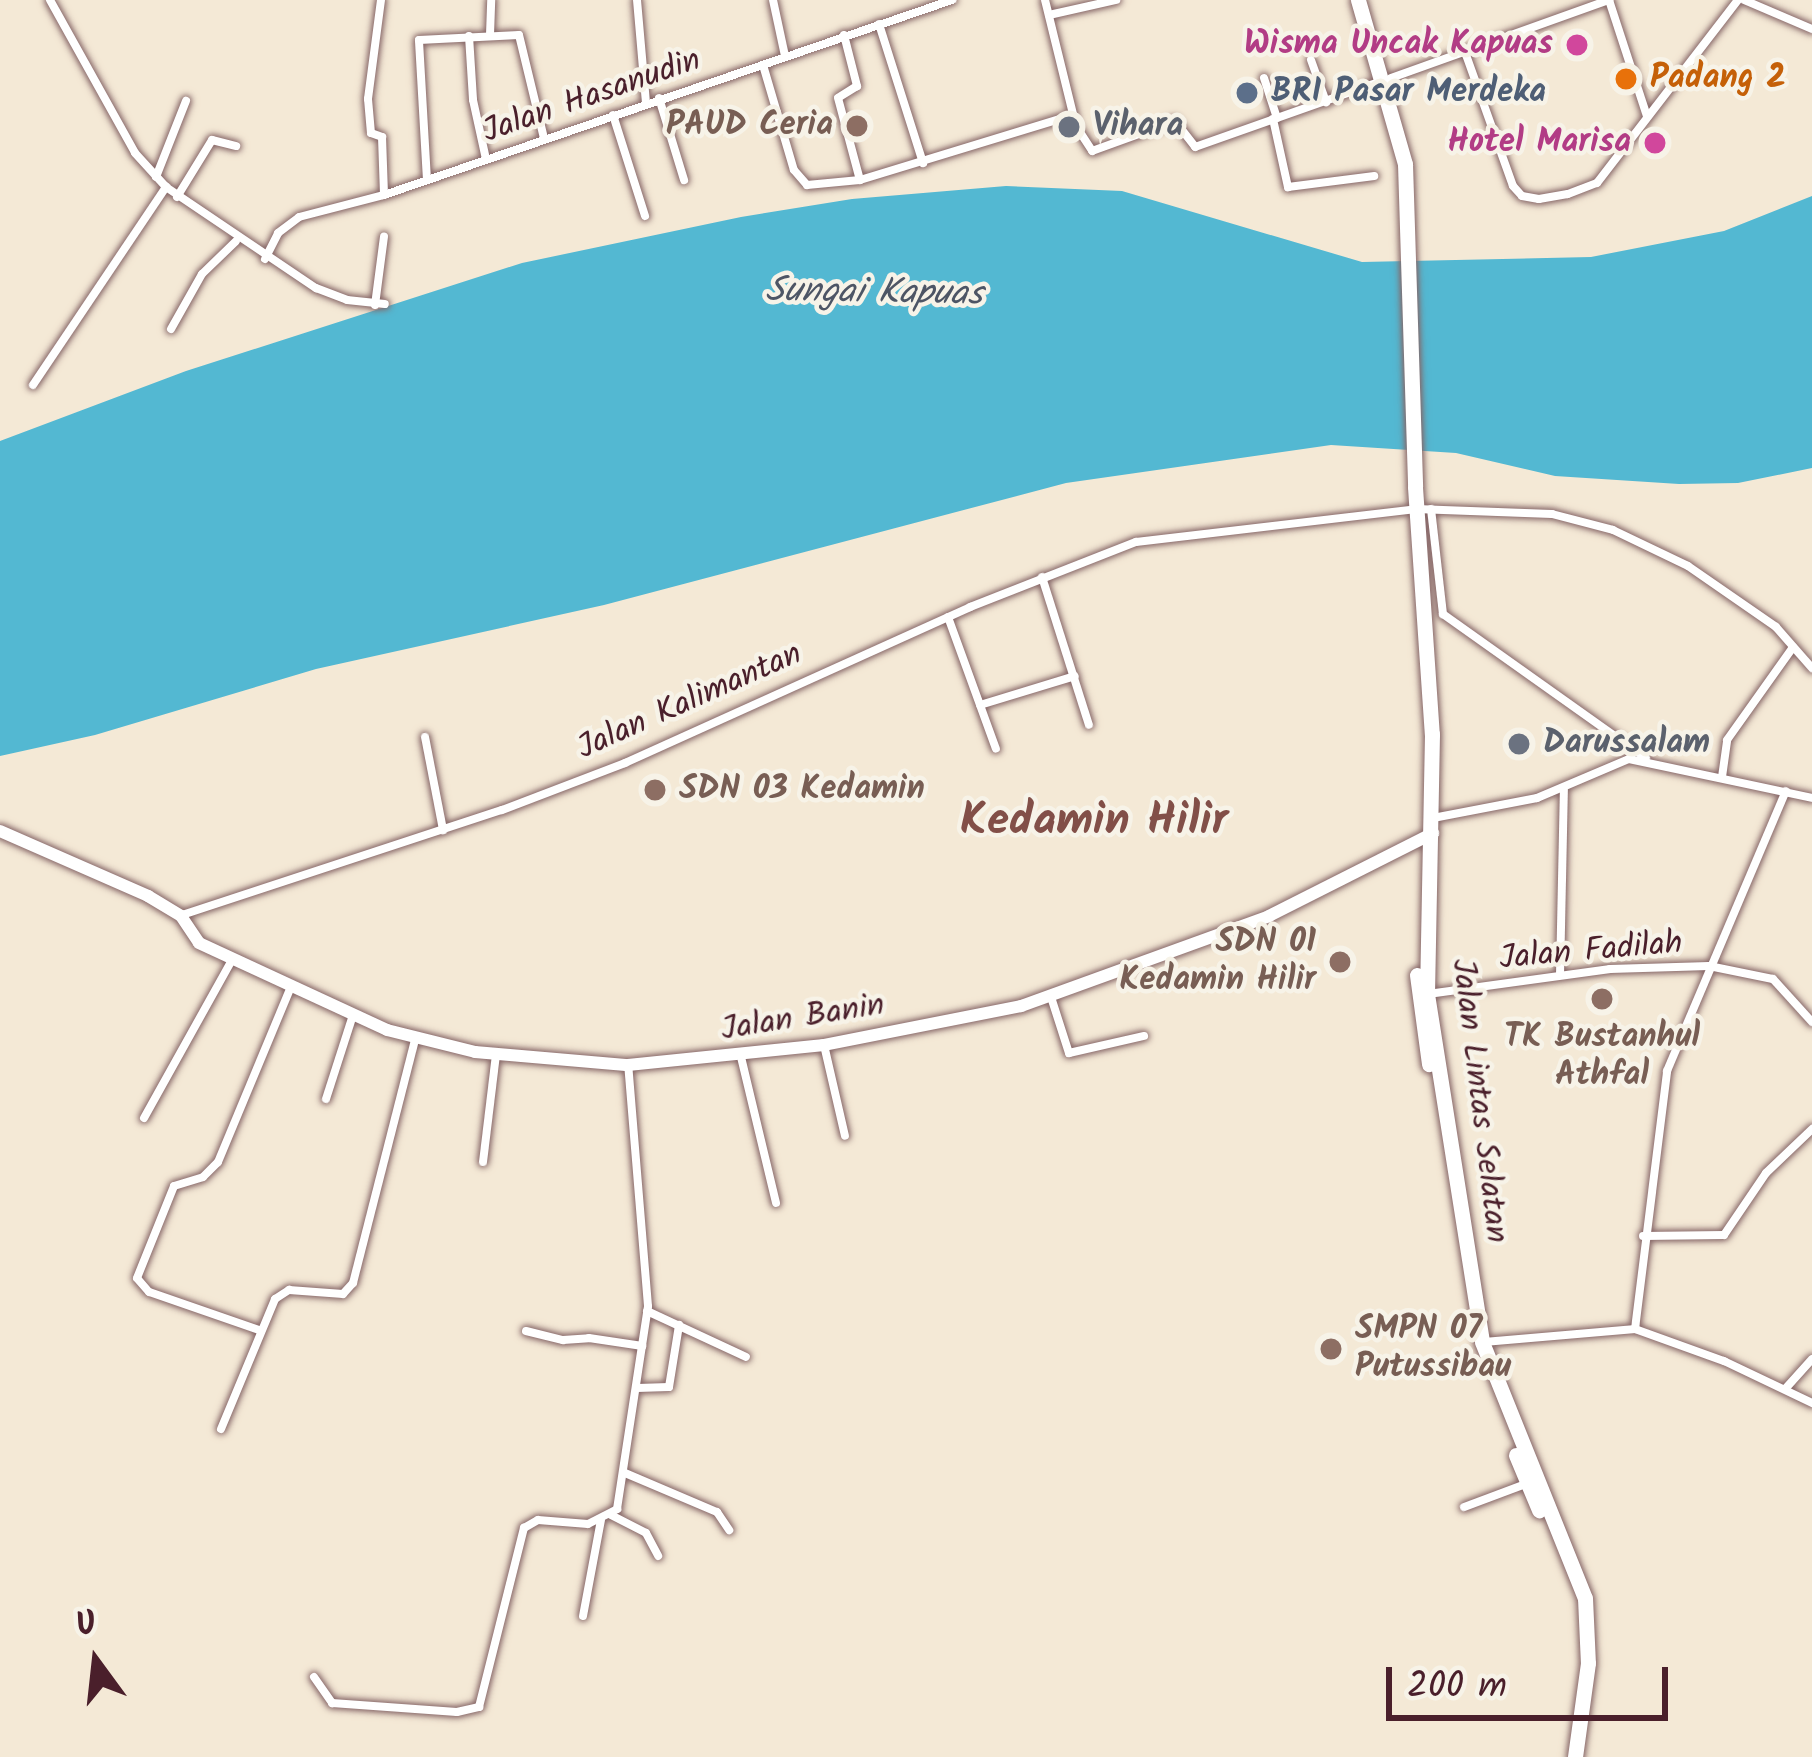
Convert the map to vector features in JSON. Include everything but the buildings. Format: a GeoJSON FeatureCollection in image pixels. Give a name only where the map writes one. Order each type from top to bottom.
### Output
{"type":"FeatureCollection","features":[{"type":"Feature","properties":{"kind":"highway","name":"Jalan Lintas Selatan"},"geometry":{"type":"LineString","coordinates":[[1358,0],[1399,133],[1406,196],[1415,487],[1423,509],[1427,994],[1482,1342],[1527,1484],[1569,1578],[1578,1616],[1571,1757]]}},
{"type":"Feature","properties":{"kind":"highway","name":"Jalan Lintas Selatan"},"geometry":{"type":"LineString","coordinates":[[1429,820],[1417,997],[1450,1150],[1470,1327],[1585,1598],[1588,1663],[1571,1757]]}},
{"type":"Feature","properties":{"kind":"street"},"geometry":{"type":"LineString","coordinates":[[50,0],[136,154],[166,187],[238,240],[316,288],[380,304],[384,237]]}},
{"type":"Feature","properties":{"kind":"street"},"geometry":{"type":"LineString","coordinates":[[381,0],[368,99],[371,133],[382,137],[384,194]]}},
{"type":"Feature","properties":{"kind":"street"},"geometry":{"type":"LineString","coordinates":[[490,35],[491,0]]}},
{"type":"Feature","properties":{"kind":"street"},"geometry":{"type":"LineString","coordinates":[[637,0],[646,103]]}},
{"type":"Feature","properties":{"kind":"street"},"geometry":{"type":"LineString","coordinates":[[773,0],[785,56]]}},
{"type":"Feature","properties":{"kind":"street","name":"Jalan Hasanudin"},"geometry":{"type":"LineString","coordinates":[[266,259],[278,233],[299,217],[427,180],[952,0]]}},
{"type":"Feature","properties":{"kind":"street"},"geometry":{"type":"LineString","coordinates":[[1045,0],[1073,115],[1083,143],[1092,152],[1169,122],[1180,124],[1187,143],[1195,146],[1373,84]]}},
{"type":"Feature","properties":{"kind":"street"},"geometry":{"type":"LineString","coordinates":[[1049,15],[1116,0]]}},
{"type":"Feature","properties":{"kind":"street"},"geometry":{"type":"LineString","coordinates":[[1390,77],[1609,0],[1647,117]]}},
{"type":"Feature","properties":{"kind":"street"},"geometry":{"type":"LineString","coordinates":[[1465,52],[1522,196],[1568,194],[1597,183],[1741,0],[1812,29]]}},
{"type":"Feature","properties":{"kind":"street"},"geometry":{"type":"LineString","coordinates":[[879,24],[922,163]]}},
{"type":"Feature","properties":{"kind":"street"},"geometry":{"type":"LineString","coordinates":[[427,180],[419,40],[519,35],[544,139]]}},
{"type":"Feature","properties":{"kind":"street"},"geometry":{"type":"LineString","coordinates":[[844,35],[857,86],[838,98],[860,180]]}},
{"type":"Feature","properties":{"kind":"street"},"geometry":{"type":"LineString","coordinates":[[469,36],[473,100],[486,159]]}},
{"type":"Feature","properties":{"kind":"street"},"geometry":{"type":"LineString","coordinates":[[1311,60],[1326,102]]}},
{"type":"Feature","properties":{"kind":"street"},"geometry":{"type":"LineString","coordinates":[[763,64],[797,177],[824,186],[922,163],[1073,115]]}},
{"type":"Feature","properties":{"kind":"street"},"geometry":{"type":"LineString","coordinates":[[1264,78],[1288,187],[1374,176]]}},
{"type":"Feature","properties":{"kind":"street"},"geometry":{"type":"LineString","coordinates":[[659,98],[683,180]]}},
{"type":"Feature","properties":{"kind":"street"},"geometry":{"type":"LineString","coordinates":[[156,177],[186,100]]}},
{"type":"Feature","properties":{"kind":"street"},"geometry":{"type":"LineString","coordinates":[[613,115],[645,216]]}},
{"type":"Feature","properties":{"kind":"street"},"geometry":{"type":"LineString","coordinates":[[177,196],[212,140],[236,146]]}},
{"type":"Feature","properties":{"kind":"street"},"geometry":{"type":"LineString","coordinates":[[33,385],[166,187]]}},
{"type":"Feature","properties":{"kind":"street"},"geometry":{"type":"LineString","coordinates":[[171,329],[202,274],[238,240]]}},
{"type":"Feature","properties":{"kind":"street"},"geometry":{"type":"LineString","coordinates":[[1423,509],[1443,614],[1648,759]]}},
{"type":"Feature","properties":{"kind":"street","name":"Jalan Kalimantan"},"geometry":{"type":"LineString","coordinates":[[181,916],[443,830],[625,763],[948,617],[1136,542],[1423,509],[1552,514],[1613,530],[1724,588],[1812,668]]}},
{"type":"Feature","properties":{"kind":"street"},"geometry":{"type":"LineString","coordinates":[[1042,577],[1089,725]]}},
{"type":"Feature","properties":{"kind":"street"},"geometry":{"type":"LineString","coordinates":[[948,617],[996,748]]}},
{"type":"Feature","properties":{"kind":"street"},"geometry":{"type":"LineString","coordinates":[[1721,777],[1727,740],[1793,646]]}},
{"type":"Feature","properties":{"kind":"street"},"geometry":{"type":"LineString","coordinates":[[980,705],[1075,676]]}},
{"type":"Feature","properties":{"kind":"street"},"geometry":{"type":"LineString","coordinates":[[425,737],[443,830]]}},
{"type":"Feature","properties":{"kind":"street","name":"Jalan Banin"},"geometry":{"type":"LineString","coordinates":[[181,916],[199,943],[415,1040],[496,1054],[628,1065],[741,1058],[1051,997],[1269,916],[1429,820],[1564,789],[1611,765],[1648,759],[1812,799]]}},
{"type":"Feature","properties":{"kind":"street"},"geometry":{"type":"LineString","coordinates":[[1560,975],[1564,789]]}},
{"type":"Feature","properties":{"kind":"street"},"geometry":{"type":"LineString","coordinates":[[1635,1329],[1667,1070],[1786,790]]}},
{"type":"Feature","properties":{"kind":"street"},"geometry":{"type":"LineString","coordinates":[[0,831],[104,874],[181,916]]}},
{"type":"Feature","properties":{"kind":"street"},"geometry":{"type":"LineString","coordinates":[[144,1118],[232,958]]}},
{"type":"Feature","properties":{"kind":"street","name":"Jalan Fadilah"},"geometry":{"type":"LineString","coordinates":[[1427,994],[1560,975],[1709,967],[1773,979],[1812,1022]]}},
{"type":"Feature","properties":{"kind":"street"},"geometry":{"type":"LineString","coordinates":[[259,1330],[149,1292],[136,1278],[174,1186],[203,1177],[218,1162],[292,986]]}},
{"type":"Feature","properties":{"kind":"street"},"geometry":{"type":"LineString","coordinates":[[1051,997],[1069,1053],[1144,1036]]}},
{"type":"Feature","properties":{"kind":"street"},"geometry":{"type":"LineString","coordinates":[[326,1100],[353,1014]]}},
{"type":"Feature","properties":{"kind":"street"},"geometry":{"type":"LineString","coordinates":[[221,1429],[275,1299],[289,1290],[344,1294],[350,1289],[415,1040]]}},
{"type":"Feature","properties":{"kind":"street"},"geometry":{"type":"LineString","coordinates":[[824,1045],[845,1136]]}},
{"type":"Feature","properties":{"kind":"street"},"geometry":{"type":"LineString","coordinates":[[483,1162],[496,1054]]}},
{"type":"Feature","properties":{"kind":"street"},"geometry":{"type":"LineString","coordinates":[[741,1058],[776,1203]]}},
{"type":"Feature","properties":{"kind":"street"},"geometry":{"type":"LineString","coordinates":[[583,1616],[606,1518],[625,1473],[647,1311],[628,1065]]}},
{"type":"Feature","properties":{"kind":"street"},"geometry":{"type":"LineString","coordinates":[[1643,1236],[1724,1235],[1766,1173],[1812,1129]]}},
{"type":"Feature","properties":{"kind":"street"},"geometry":{"type":"LineString","coordinates":[[647,1311],[746,1357]]}},
{"type":"Feature","properties":{"kind":"street"},"geometry":{"type":"LineString","coordinates":[[637,1388],[669,1388],[680,1325]]}},
{"type":"Feature","properties":{"kind":"street"},"geometry":{"type":"LineString","coordinates":[[1482,1342],[1635,1329],[1786,1388],[1812,1403]]}},
{"type":"Feature","properties":{"kind":"street"},"geometry":{"type":"LineString","coordinates":[[526,1331],[563,1340],[589,1338],[642,1346]]}},
{"type":"Feature","properties":{"kind":"street"},"geometry":{"type":"LineString","coordinates":[[1786,1388],[1812,1359]]}},
{"type":"Feature","properties":{"kind":"street"},"geometry":{"type":"LineString","coordinates":[[625,1473],[717,1513],[730,1530]]}},
{"type":"Feature","properties":{"kind":"street"},"geometry":{"type":"LineString","coordinates":[[1464,1507],[1527,1484]]}},
{"type":"Feature","properties":{"kind":"street"},"geometry":{"type":"LineString","coordinates":[[314,1677],[326,1698],[343,1705],[457,1712],[479,1707],[524,1528],[538,1520],[606,1518],[646,1532],[658,1556]]}},
{"type":"Feature","properties":{"kind":"water","name":"Sungai Kapuas"},"geometry":{"type":"Polygon","coordinates":[[[1006,186],[1122,191],[1362,262],[1591,257],[1724,231],[1812,196],[1812,468],[1738,483],[1679,484],[1555,476],[1456,453],[1331,445],[1066,483],[604,605],[316,669],[95,735],[0,756],[0,441],[186,371],[522,263],[852,199],[1006,186]]]}},
{"type":"Feature","properties":{"kind":"place","name":"Wisma Uncak Kapuas"},"geometry":{"type":"Point","coordinates":[1577,45]}},
{"type":"Feature","properties":{"kind":"place","name":"Padang 2"},"geometry":{"type":"Point","coordinates":[1626,79]}},
{"type":"Feature","properties":{"kind":"place","name":"BRI Pasar Merdeka"},"geometry":{"type":"Point","coordinates":[1247,93]}},
{"type":"Feature","properties":{"kind":"place","name":"PAUD Ceria"},"geometry":{"type":"Point","coordinates":[857,126]}},
{"type":"Feature","properties":{"kind":"place","name":"Vihara"},"geometry":{"type":"Point","coordinates":[1069,127]}},
{"type":"Feature","properties":{"kind":"place","name":"Hotel Marisa"},"geometry":{"type":"Point","coordinates":[1655,143]}},
{"type":"Feature","properties":{"kind":"place","name":"Darussalam"},"geometry":{"type":"Point","coordinates":[1519,744]}},
{"type":"Feature","properties":{"kind":"place","name":"SDN 03 Kedamin"},"geometry":{"type":"Point","coordinates":[655,790]}},
{"type":"Feature","properties":{"kind":"place","name":"SDN 01 Kedamin Hilir"},"geometry":{"type":"Point","coordinates":[1340,962]}},
{"type":"Feature","properties":{"kind":"place","name":"TK Bustanhul Athfal"},"geometry":{"type":"Point","coordinates":[1602,999]}},
{"type":"Feature","properties":{"kind":"place","name":"SMPN 07 Putussibau"},"geometry":{"type":"Point","coordinates":[1331,1349]}},
{"type":"Feature","properties":{"kind":"district","name":"Kedamin Hilir"},"geometry":{"type":"Point","coordinates":[1094,823]}}]}
